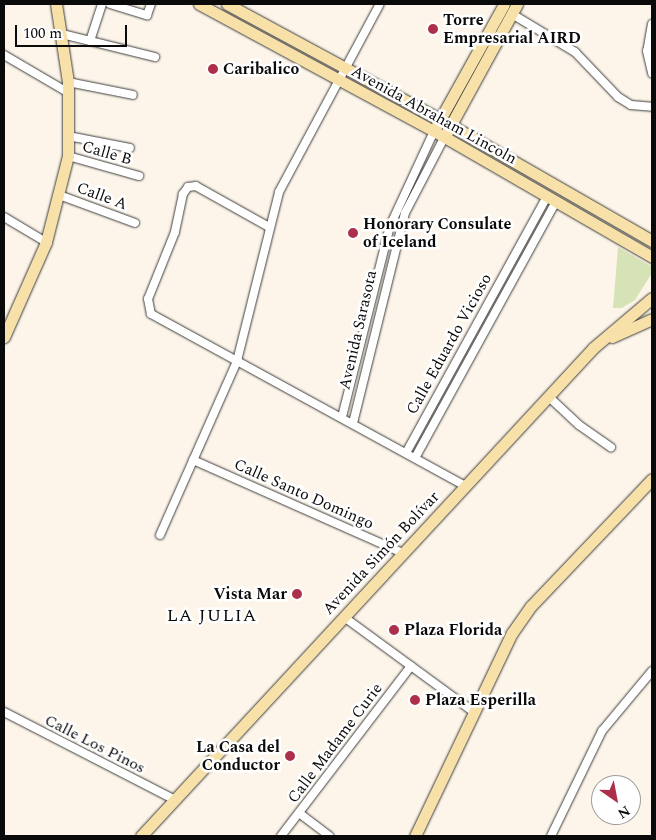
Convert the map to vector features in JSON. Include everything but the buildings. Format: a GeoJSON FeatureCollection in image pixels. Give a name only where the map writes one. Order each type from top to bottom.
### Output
{"type":"FeatureCollection","features":[{"type":"Feature","properties":{"kind":"main road","name":"Avenida Abraham Lincoln"},"geometry":{"type":"LineString","coordinates":[[199,4],[434,131],[652,257]]}},
{"type":"Feature","properties":{"kind":"main road","name":"Avenida Abraham Lincoln"},"geometry":{"type":"LineString","coordinates":[[227,4],[445,123],[652,241]]}},
{"type":"Feature","properties":{"kind":"main road","name":"Avenida Sarasota"},"geometry":{"type":"LineString","coordinates":[[444,138],[445,123],[504,4]]}},
{"type":"Feature","properties":{"kind":"main road"},"geometry":{"type":"LineString","coordinates":[[4,337],[46,242],[68,156],[69,88],[62,34],[55,5]]}},
{"type":"Feature","properties":{"kind":"main road","name":"Avenida Sarasota"},"geometry":{"type":"LineString","coordinates":[[434,131],[445,123],[514,9]]}},
{"type":"Feature","properties":{"kind":"main road"},"geometry":{"type":"LineString","coordinates":[[551,199],[557,187]]}},
{"type":"Feature","properties":{"kind":"main road","name":"Avenida Simón Bolívar"},"geometry":{"type":"LineString","coordinates":[[141,836],[593,348],[652,298]]}},
{"type":"Feature","properties":{"kind":"main road"},"geometry":{"type":"LineString","coordinates":[[593,348],[652,319]]}},
{"type":"Feature","properties":{"kind":"main road"},"geometry":{"type":"LineString","coordinates":[[415,836],[505,645],[532,606],[652,479]]}},
{"type":"Feature","properties":{"kind":"street"},"geometry":{"type":"LineString","coordinates":[[90,42],[102,4]]}},
{"type":"Feature","properties":{"kind":"street"},"geometry":{"type":"LineString","coordinates":[[110,4],[147,15],[151,4]]}},
{"type":"Feature","properties":{"kind":"street"},"geometry":{"type":"LineString","coordinates":[[160,535],[236,361],[269,227],[280,192],[380,4]]}},
{"type":"Feature","properties":{"kind":"street"},"geometry":{"type":"LineString","coordinates":[[514,9],[575,52],[618,98],[631,105],[652,107]]}},
{"type":"Feature","properties":{"kind":"street"},"geometry":{"type":"LineString","coordinates":[[652,24],[647,51],[652,72]]}},
{"type":"Feature","properties":{"kind":"street"},"geometry":{"type":"LineString","coordinates":[[62,34],[155,57]]}},
{"type":"Feature","properties":{"kind":"street"},"geometry":{"type":"LineString","coordinates":[[4,55],[69,88],[133,95]]}},
{"type":"Feature","properties":{"kind":"street","name":"Avenida Sarasota"},"geometry":{"type":"LineString","coordinates":[[342,417],[381,260],[396,208],[434,131]]}},
{"type":"Feature","properties":{"kind":"street","name":"Calle B"},"geometry":{"type":"LineString","coordinates":[[68,136],[130,148]]}},
{"type":"Feature","properties":{"kind":"street","name":"Avenida Sarasota"},"geometry":{"type":"LineString","coordinates":[[353,423],[391,262],[405,213],[444,138]]}},
{"type":"Feature","properties":{"kind":"street","name":"Calle B"},"geometry":{"type":"LineString","coordinates":[[68,156],[139,176]]}},
{"type":"Feature","properties":{"kind":"street"},"geometry":{"type":"LineString","coordinates":[[269,227],[196,186],[188,186],[183,194],[175,232],[148,299],[148,309],[155,317],[466,486]]}},
{"type":"Feature","properties":{"kind":"street","name":"Calle A"},"geometry":{"type":"LineString","coordinates":[[59,195],[135,223]]}},
{"type":"Feature","properties":{"kind":"street","name":"Calle Eduardo Vicioso"},"geometry":{"type":"LineString","coordinates":[[406,452],[490,298],[551,199]]}},
{"type":"Feature","properties":{"kind":"street","name":"Calle Eduardo Vicioso"},"geometry":{"type":"LineString","coordinates":[[415,458],[500,302],[551,199]]}},
{"type":"Feature","properties":{"kind":"street"},"geometry":{"type":"LineString","coordinates":[[4,217],[46,242]]}},
{"type":"Feature","properties":{"kind":"street"},"geometry":{"type":"LineString","coordinates":[[381,260],[391,262]]}},
{"type":"Feature","properties":{"kind":"street"},"geometry":{"type":"LineString","coordinates":[[490,298],[500,302]]}},
{"type":"Feature","properties":{"kind":"street"},"geometry":{"type":"LineString","coordinates":[[359,350],[369,352]]}},
{"type":"Feature","properties":{"kind":"street"},"geometry":{"type":"LineString","coordinates":[[549,397],[579,425],[611,447]]}},
{"type":"Feature","properties":{"kind":"street","name":"Calle Santo Domingo"},"geometry":{"type":"LineString","coordinates":[[193,460],[403,553]]}},
{"type":"Feature","properties":{"kind":"street"},"geometry":{"type":"LineString","coordinates":[[344,617],[474,712]]}},
{"type":"Feature","properties":{"kind":"street","name":"Calle Madame Curie"},"geometry":{"type":"LineString","coordinates":[[281,836],[411,666]]}},
{"type":"Feature","properties":{"kind":"street"},"geometry":{"type":"LineString","coordinates":[[551,836],[602,731],[652,671]]}},
{"type":"Feature","properties":{"kind":"street","name":"Calle Los Pinos"},"geometry":{"type":"LineString","coordinates":[[4,712],[175,800]]}},
{"type":"Feature","properties":{"kind":"street"},"geometry":{"type":"LineString","coordinates":[[299,813],[329,836]]}},
{"type":"Feature","properties":{"kind":"green space"},"geometry":{"type":"Polygon","coordinates":[[[618,247],[652,267],[652,273],[635,300],[622,308],[613,308],[618,247]]]}},
{"type":"Feature","properties":{"kind":"place","name":"Torre Empresarial AIRD"},"geometry":{"type":"Point","coordinates":[433,29]}},
{"type":"Feature","properties":{"kind":"place","name":"Caribalico"},"geometry":{"type":"Point","coordinates":[213,69]}},
{"type":"Feature","properties":{"kind":"place","name":"Honorary Consulate of Iceland"},"geometry":{"type":"Point","coordinates":[353,233]}},
{"type":"Feature","properties":{"kind":"place","name":"Vista Mar"},"geometry":{"type":"Point","coordinates":[297,594]}},
{"type":"Feature","properties":{"kind":"place","name":"Plaza Florida"},"geometry":{"type":"Point","coordinates":[394,630]}},
{"type":"Feature","properties":{"kind":"place","name":"Plaza Esperilla"},"geometry":{"type":"Point","coordinates":[415,700]}},
{"type":"Feature","properties":{"kind":"place","name":"La Casa del Conductor"},"geometry":{"type":"Point","coordinates":[290,756]}},
{"type":"Feature","properties":{"kind":"district","name":"LA JULIA"},"geometry":{"type":"Point","coordinates":[212,616]}}]}
